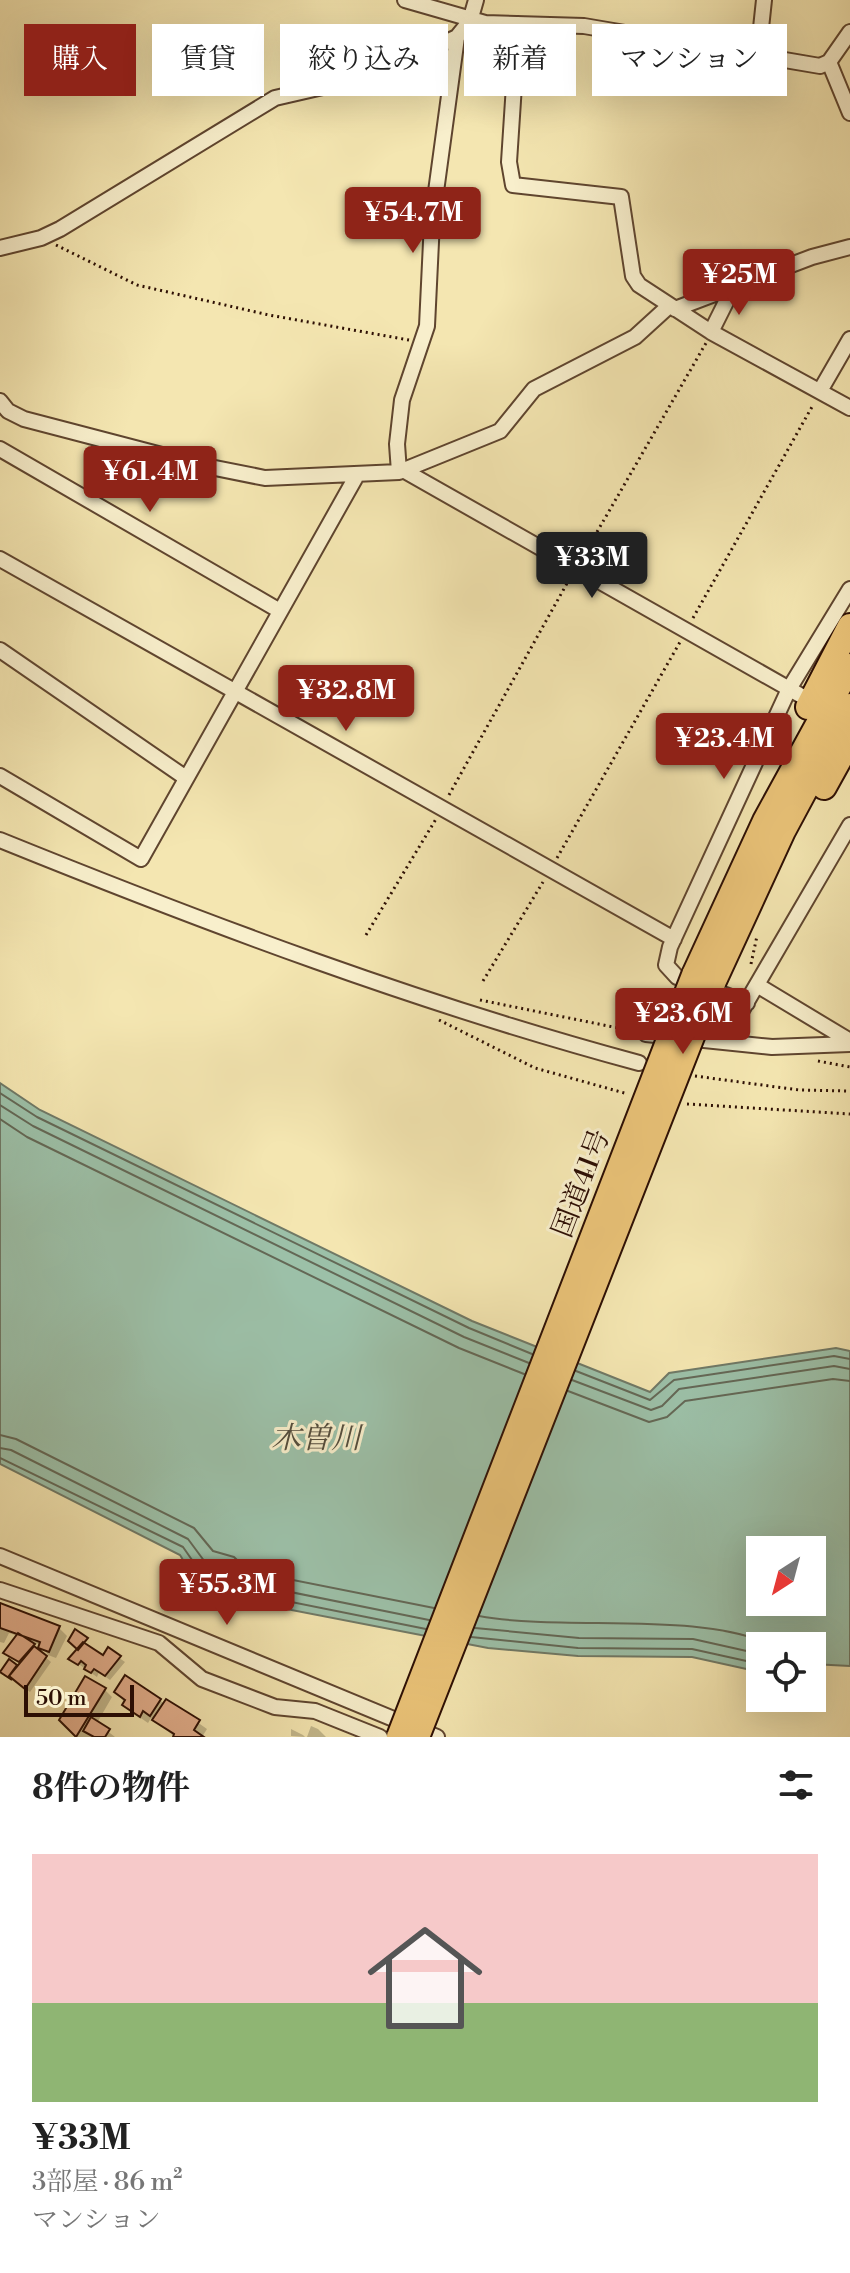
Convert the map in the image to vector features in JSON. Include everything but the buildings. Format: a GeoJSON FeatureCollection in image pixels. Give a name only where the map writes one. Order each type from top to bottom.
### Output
{"type":"FeatureCollection","features":[{"type":"Feature","properties":{"kind":"highway"},"geometry":{"type":"LineString","coordinates":[[765,821],[774,777],[850,626]]}},
{"type":"Feature","properties":{"kind":"highway","name":"国道41号"},"geometry":{"type":"LineString","coordinates":[[400,1730],[765,821],[850,666]]}},
{"type":"Feature","properties":{"kind":"highway","name":"国道41号"},"geometry":{"type":"LineString","coordinates":[[417,1737],[437,1693],[703,979],[736,931],[783,831],[850,706]]}},
{"type":"Feature","properties":{"kind":"highway"},"geometry":{"type":"LineString","coordinates":[[736,931],[752,915],[850,740]]}},
{"type":"Feature","properties":{"kind":"highway"},"geometry":{"type":"LineString","coordinates":[[424,1737],[437,1693]]}},
{"type":"Feature","properties":{"kind":"street"},"geometry":{"type":"LineString","coordinates":[[405,0],[470,21],[518,24]]}},
{"type":"Feature","properties":{"kind":"street"},"geometry":{"type":"LineString","coordinates":[[0,248],[41,238],[275,98],[375,75],[457,37],[470,21],[476,0]]}},
{"type":"Feature","properties":{"kind":"street"},"geometry":{"type":"LineString","coordinates":[[761,24],[764,0]]}},
{"type":"Feature","properties":{"kind":"street"},"geometry":{"type":"LineString","coordinates":[[787,61],[820,66],[829,62],[850,32]]}},
{"type":"Feature","properties":{"kind":"street"},"geometry":{"type":"LineString","coordinates":[[401,471],[397,444],[402,400],[427,326],[435,192],[457,37]]}},
{"type":"Feature","properties":{"kind":"street"},"geometry":{"type":"LineString","coordinates":[[829,62],[850,113]]}},
{"type":"Feature","properties":{"kind":"street"},"geometry":{"type":"LineString","coordinates":[[513,96],[509,162],[513,185],[621,197],[633,276],[651,296],[850,408]]}},
{"type":"Feature","properties":{"kind":"street"},"geometry":{"type":"LineString","coordinates":[[3,411],[252,476],[309,479],[401,471],[500,431],[534,389],[635,337],[672,308],[812,257],[850,247]]}},
{"type":"Feature","properties":{"kind":"street"},"geometry":{"type":"LineString","coordinates":[[711,332],[733,288]]}},
{"type":"Feature","properties":{"kind":"street"},"geometry":{"type":"LineString","coordinates":[[820,391],[850,339]]}},
{"type":"Feature","properties":{"kind":"street"},"geometry":{"type":"LineString","coordinates":[[0,449],[280,611]]}},
{"type":"Feature","properties":{"kind":"street"},"geometry":{"type":"LineString","coordinates":[[401,471],[795,692]]}},
{"type":"Feature","properties":{"kind":"street"},"geometry":{"type":"LineString","coordinates":[[0,776],[141,859],[357,475]]}},
{"type":"Feature","properties":{"kind":"street"},"geometry":{"type":"LineString","coordinates":[[0,559],[674,939]]}},
{"type":"Feature","properties":{"kind":"street"},"geometry":{"type":"LineString","coordinates":[[747,1003],[677,977],[666,965],[674,939],[795,692],[850,589]]}},
{"type":"Feature","properties":{"kind":"street"},"geometry":{"type":"LineString","coordinates":[[0,650],[186,778]]}},
{"type":"Feature","properties":{"kind":"street"},"geometry":{"type":"LineString","coordinates":[[724,1041],[850,825]]}},
{"type":"Feature","properties":{"kind":"street"},"geometry":{"type":"LineString","coordinates":[[0,840],[224,930],[396,991],[639,1063]]}},
{"type":"Feature","properties":{"kind":"street"},"geometry":{"type":"LineString","coordinates":[[757,985],[850,1043]]}},
{"type":"Feature","properties":{"kind":"street"},"geometry":{"type":"LineString","coordinates":[[646,1034],[772,1047],[850,1043]]}},
{"type":"Feature","properties":{"kind":"street"},"geometry":{"type":"LineString","coordinates":[[0,1556],[437,1737]]}},
{"type":"Feature","properties":{"kind":"street"},"geometry":{"type":"LineString","coordinates":[[0,1590],[159,1643],[202,1679],[275,1707],[315,1711],[380,1737]]}},
{"type":"Feature","properties":{"kind":"path"},"geometry":{"type":"LineString","coordinates":[[41,238],[137,285],[269,315],[421,343]]}},
{"type":"Feature","properties":{"kind":"path"},"geometry":{"type":"LineString","coordinates":[[366,935],[442,809],[711,332]]}},
{"type":"Feature","properties":{"kind":"path"},"geometry":{"type":"LineString","coordinates":[[483,981],[550,871],[820,391]]}},
{"type":"Feature","properties":{"kind":"path"},"geometry":{"type":"LineString","coordinates":[[479,1000],[646,1034]]}},
{"type":"Feature","properties":{"kind":"path"},"geometry":{"type":"LineString","coordinates":[[429,1015],[535,1068],[642,1097]]}},
{"type":"Feature","properties":{"kind":"path"},"geometry":{"type":"LineString","coordinates":[[694,1076],[799,1090],[850,1091]]}},
{"type":"Feature","properties":{"kind":"path"},"geometry":{"type":"LineString","coordinates":[[683,1104],[850,1114]]}},
{"type":"Feature","properties":{"kind":"water","name":"木曽川"},"geometry":{"type":"Polygon","coordinates":[[[0,1083],[40,1110],[472,1321],[650,1392],[669,1373],[836,1348],[850,1351],[850,1666],[826,1665],[826,1632],[746,1632],[746,1669],[692,1657],[578,1656],[488,1648],[230,1598],[218,1583],[194,1578],[180,1555],[0,1464],[0,1083]]]}}]}
